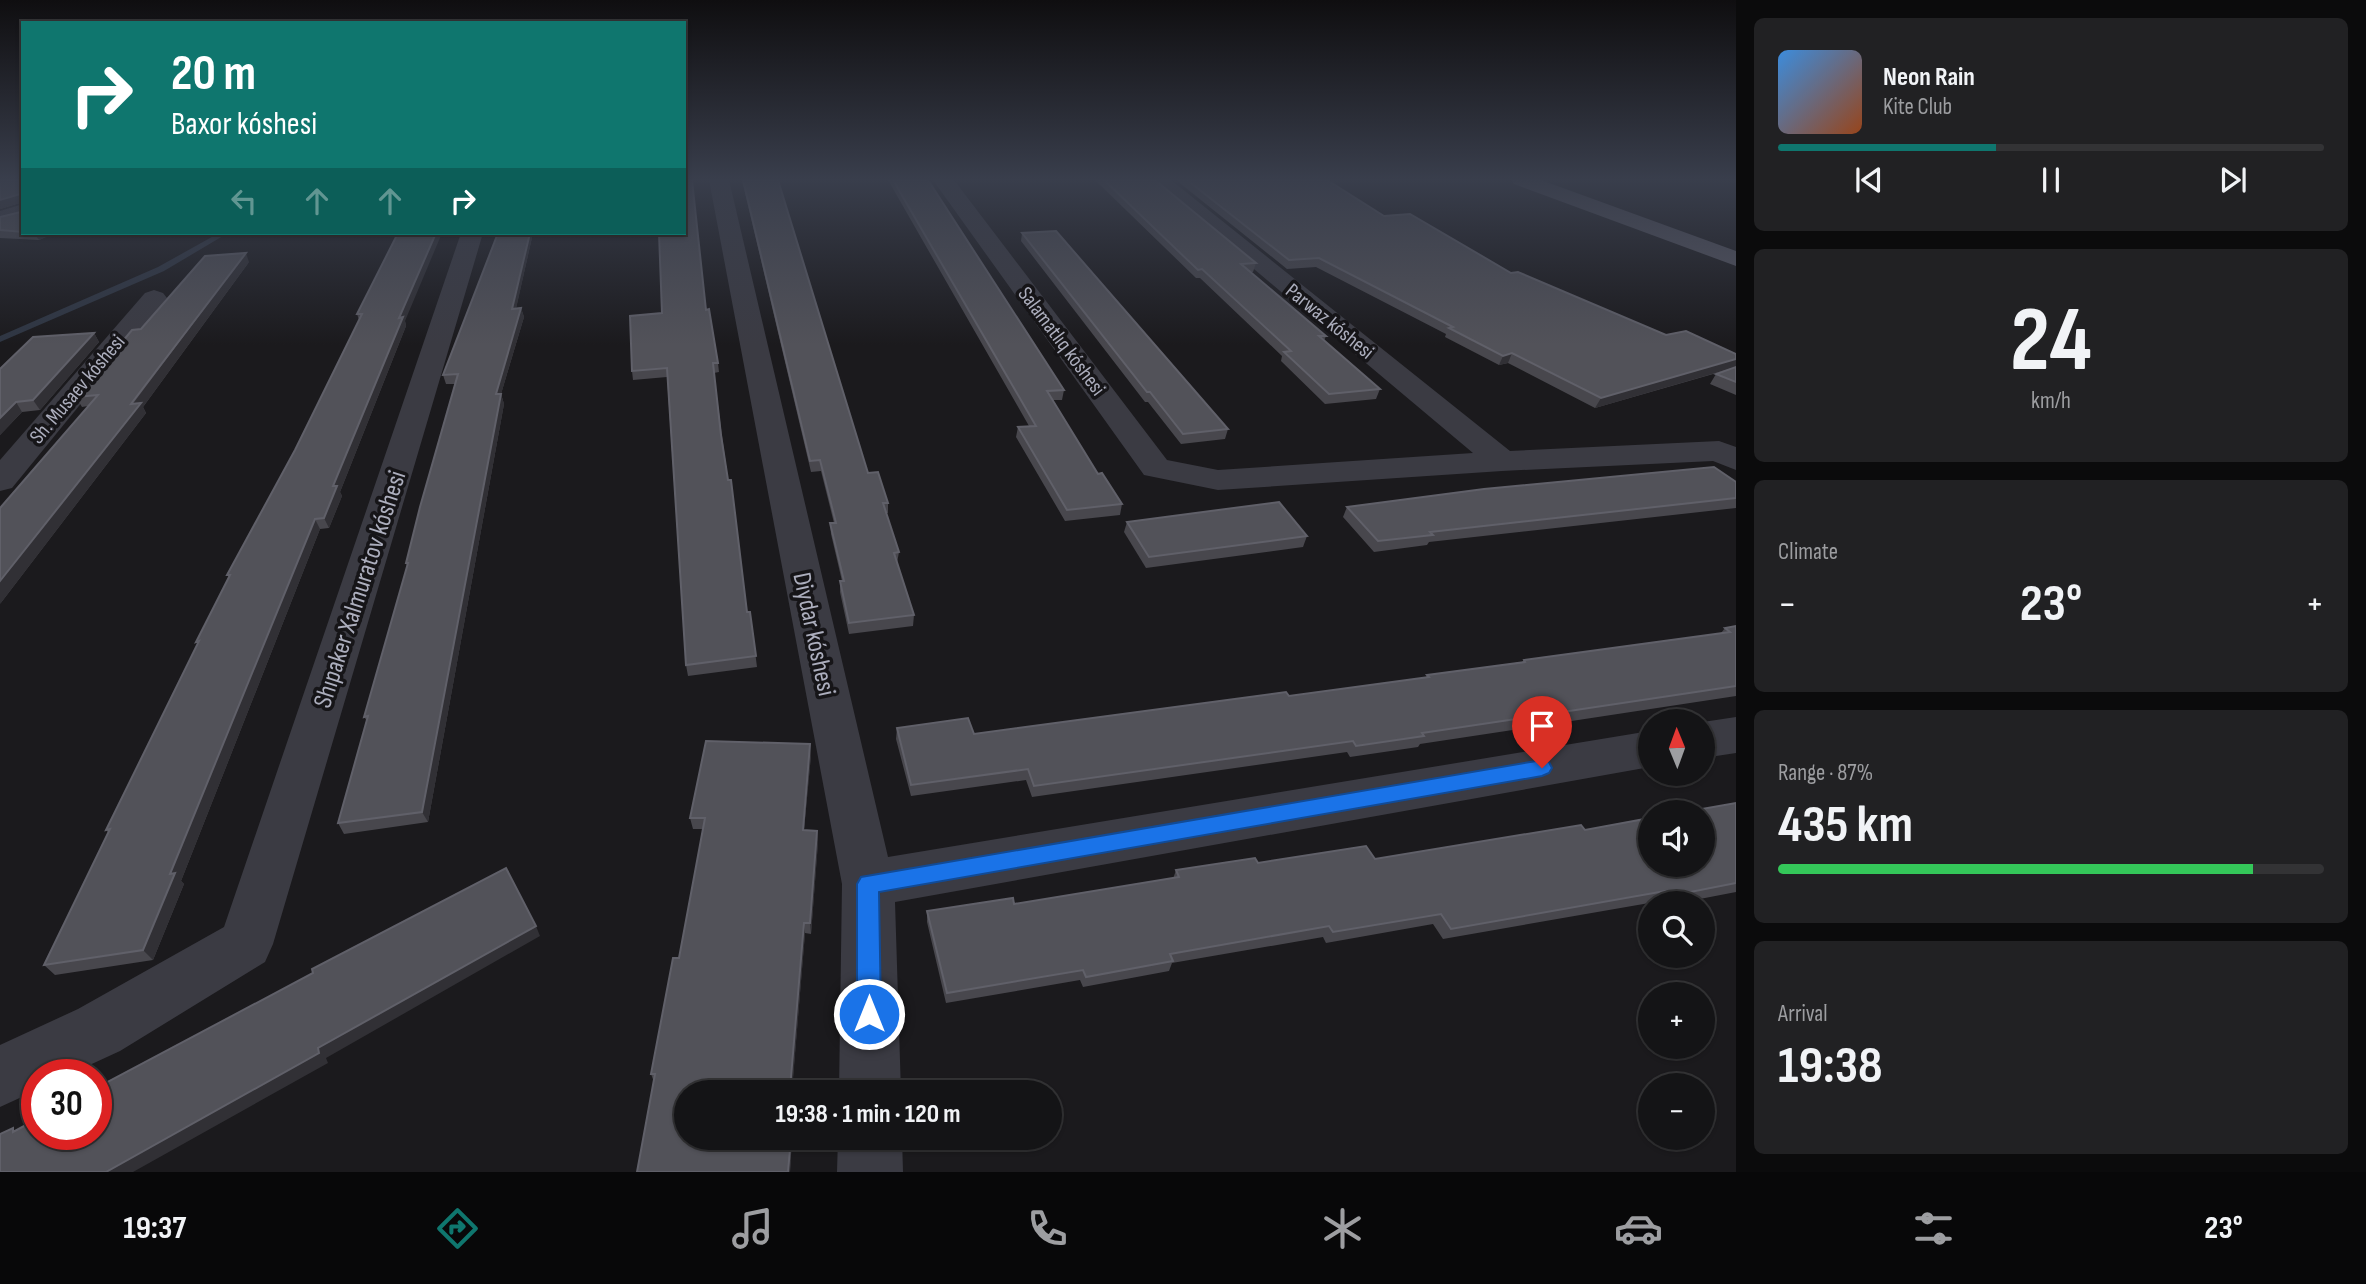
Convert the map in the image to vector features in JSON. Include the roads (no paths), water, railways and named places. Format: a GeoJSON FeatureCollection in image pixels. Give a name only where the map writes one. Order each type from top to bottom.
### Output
{"type":"FeatureCollection","features":[{"type":"Feature","properties":{"kind":"main road"},"geometry":{"type":"LineString","coordinates":[[1670,235],[1736,259]]}},
{"type":"Feature","properties":{"kind":"street","name":"Shıpaker Xalmuratov kóshesi"},"geometry":{"type":"LineString","coordinates":[[0,1076],[99,1030],[246,944],[471,235]]}},
{"type":"Feature","properties":{"kind":"street","name":"Diydar kóshesi"},"geometry":{"type":"LineString","coordinates":[[731,235],[868,884],[870,1080]]}},
{"type":"Feature","properties":{"kind":"street","name":"Salamatlıq kóshesi"},"geometry":{"type":"LineString","coordinates":[[983,235],[1156,468],[1218,480],[1502,461]]}},
{"type":"Feature","properties":{"kind":"street","name":"Parwaz kóshesi"},"geometry":{"type":"LineString","coordinates":[[1225,235],[1502,461]]}},
{"type":"Feature","properties":{"kind":"street","name":"Sh. Musaev kóshesi"},"geometry":{"type":"LineString","coordinates":[[0,481],[154,298]]}},
{"type":"Feature","properties":{"kind":"street"},"geometry":{"type":"LineString","coordinates":[[1502,461],[1719,451],[1736,460]]}},
{"type":"Feature","properties":{"kind":"street"},"geometry":{"type":"LineString","coordinates":[[1715,738],[1736,735]]}},
{"type":"Feature","properties":{"kind":"street"},"geometry":{"type":"LineString","coordinates":[[868,884],[1638,751]]}},
{"type":"Feature","properties":{"kind":"street"},"geometry":{"type":"LineString","coordinates":[[870,1150],[870,1172]]}},
{"type":"Feature","properties":{"kind":"waterway"},"geometry":{"type":"LineString","coordinates":[[0,339],[161,269],[220,235]]}}]}
